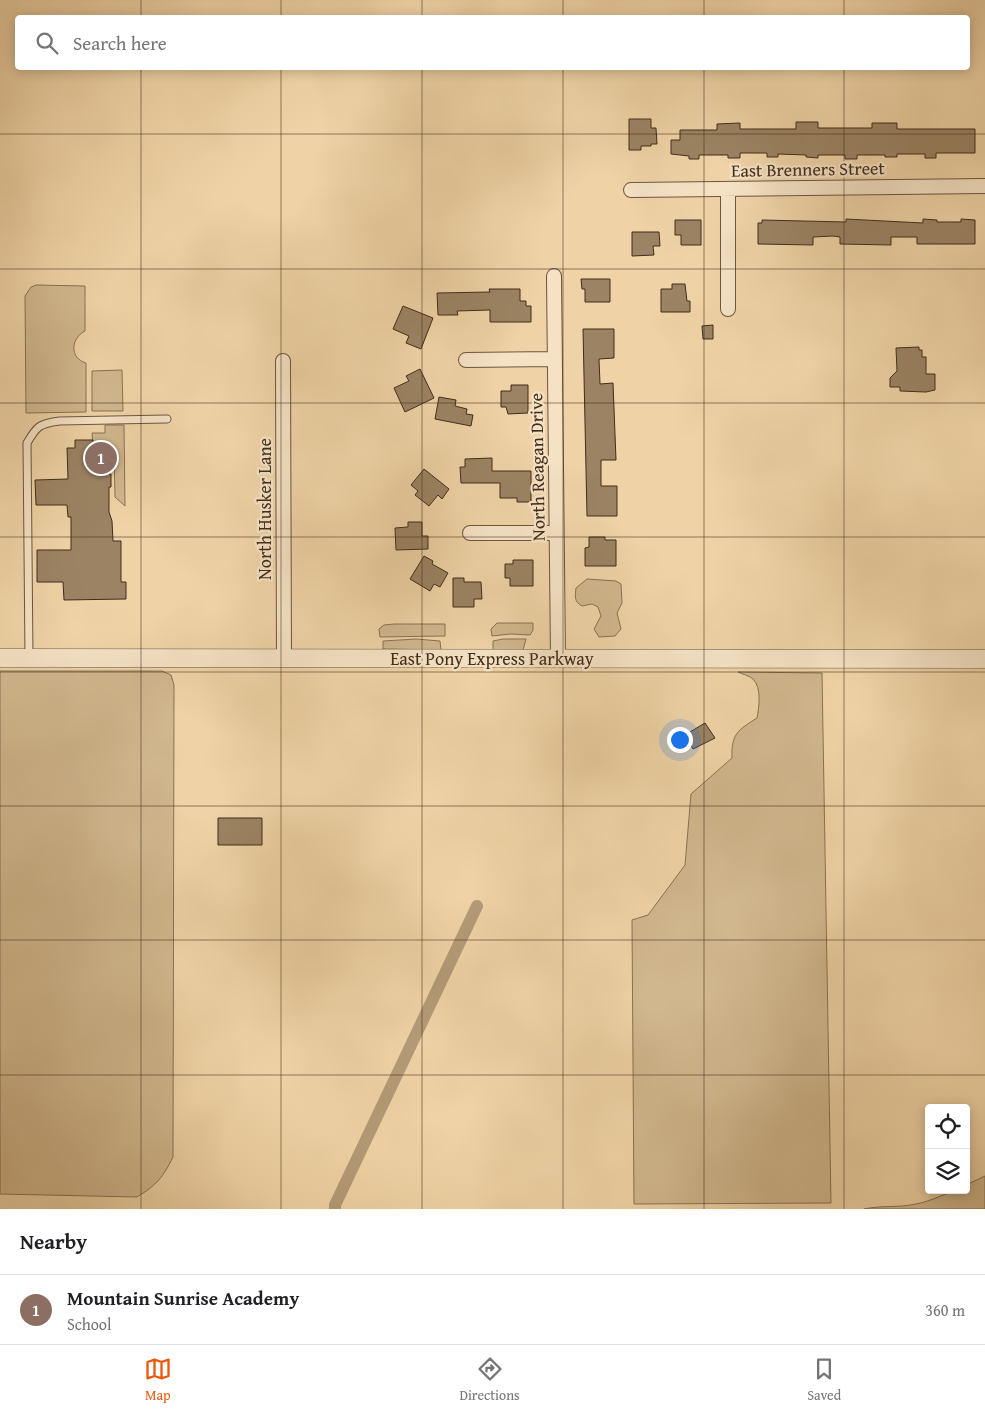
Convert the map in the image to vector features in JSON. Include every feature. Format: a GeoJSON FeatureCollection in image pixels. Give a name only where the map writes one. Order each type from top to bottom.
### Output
{"type":"FeatureCollection","features":[{"type":"Feature","properties":{"kind":"street","name":"East Brenners Street"},"geometry":{"type":"LineString","coordinates":[[631,190],[985,186]]}},
{"type":"Feature","properties":{"kind":"street"},"geometry":{"type":"LineString","coordinates":[[728,189],[728,309]]}},
{"type":"Feature","properties":{"kind":"street","name":"North Reagan Drive"},"geometry":{"type":"LineString","coordinates":[[554,276],[558,658]]}},
{"type":"Feature","properties":{"kind":"street"},"geometry":{"type":"LineString","coordinates":[[466,360],[554,359]]}},
{"type":"Feature","properties":{"kind":"street","name":"North Husker Lane"},"geometry":{"type":"LineString","coordinates":[[282,361],[284,658]]}},
{"type":"Feature","properties":{"kind":"street"},"geometry":{"type":"LineString","coordinates":[[470,533],[556,533]]}},
{"type":"Feature","properties":{"kind":"street","name":"East Pony Express Parkway"},"geometry":{"type":"LineString","coordinates":[[0,658],[985,659]]}},
{"type":"Feature","properties":{"kind":"lane"},"geometry":{"type":"LineString","coordinates":[[29,658],[27,443],[43,423],[167,419]]}},
{"type":"Feature","properties":{"kind":"shaded area"},"geometry":{"type":"Polygon","coordinates":[[[36,285],[85,286],[85,331],[77,338],[74,348],[77,357],[86,363],[86,412],[26,413],[25,296],[31,287],[36,285]]]}},
{"type":"Feature","properties":{"kind":"shaded area"},"geometry":{"type":"Polygon","coordinates":[[[122,370],[123,411],[92,411],[92,371],[122,370]]]}},
{"type":"Feature","properties":{"kind":"shaded area"},"geometry":{"type":"Polygon","coordinates":[[[105,425],[124,425],[125,506],[115,497],[114,449],[110,446],[93,447],[92,433],[105,433],[105,425]]]}},
{"type":"Feature","properties":{"kind":"shaded area"},"geometry":{"type":"Polygon","coordinates":[[[587,579],[616,581],[621,584],[622,603],[617,613],[621,629],[615,636],[599,637],[594,629],[601,616],[598,607],[592,604],[582,606],[576,601],[576,588],[587,579]]]}},
{"type":"Feature","properties":{"kind":"shaded area"},"geometry":{"type":"Polygon","coordinates":[[[497,623],[533,623],[533,630],[530,635],[492,636],[491,629],[497,623]]]}},
{"type":"Feature","properties":{"kind":"shaded area"},"geometry":{"type":"Polygon","coordinates":[[[445,624],[445,636],[380,637],[379,629],[384,625],[445,624]]]}},
{"type":"Feature","properties":{"kind":"shaded area"},"geometry":{"type":"Polygon","coordinates":[[[416,639],[440,641],[441,650],[383,649],[383,641],[416,639]]]}},
{"type":"Feature","properties":{"kind":"shaded area"},"geometry":{"type":"Polygon","coordinates":[[[526,639],[523,650],[493,650],[493,641],[526,639]]]}},
{"type":"Feature","properties":{"kind":"shaded area"},"geometry":{"type":"Polygon","coordinates":[[[0,671],[162,671],[171,675],[174,685],[173,1157],[159,1180],[137,1197],[0,1194],[0,671]]]}},
{"type":"Feature","properties":{"kind":"shaded area"},"geometry":{"type":"Polygon","coordinates":[[[738,672],[822,673],[831,1203],[634,1204],[632,920],[648,915],[685,865],[691,794],[732,758],[734,738],[740,730],[757,718],[758,687],[752,678],[738,672]]]}},
{"type":"Feature","properties":{"kind":"shaded area"},"geometry":{"type":"Polygon","coordinates":[[[985,1176],[985,1209],[864,1209],[923,1203],[948,1194],[970,1194],[970,1183],[985,1176]]]}},
{"type":"Feature","properties":{"kind":"building"},"geometry":{"type":"Polygon","coordinates":[[[629,119],[651,119],[651,128],[656,128],[657,144],[641,146],[641,150],[629,150],[629,119]]]}},
{"type":"Feature","properties":{"kind":"building"},"geometry":{"type":"Polygon","coordinates":[[[796,122],[818,122],[818,128],[872,128],[872,123],[897,123],[897,129],[975,129],[975,153],[936,153],[936,158],[925,158],[925,154],[897,154],[897,157],[857,155],[857,159],[845,159],[845,155],[818,155],[818,158],[806,157],[806,155],[778,154],[778,157],[767,157],[767,153],[740,153],[740,158],[728,158],[728,155],[699,155],[699,159],[689,159],[689,156],[671,154],[671,140],[680,140],[680,130],[717,130],[717,124],[740,123],[740,129],[796,129],[796,122]]]}},
{"type":"Feature","properties":{"kind":"building"},"geometry":{"type":"Polygon","coordinates":[[[846,219],[923,223],[923,219],[937,220],[937,222],[961,222],[961,219],[975,220],[975,244],[917,244],[917,237],[891,237],[891,245],[840,244],[840,237],[833,236],[813,237],[813,245],[758,244],[758,223],[762,223],[762,220],[846,222],[846,219]]]}},
{"type":"Feature","properties":{"kind":"building"},"geometry":{"type":"Polygon","coordinates":[[[675,220],[701,220],[701,245],[681,245],[681,235],[675,235],[675,220]]]}},
{"type":"Feature","properties":{"kind":"building"},"geometry":{"type":"Polygon","coordinates":[[[632,232],[659,232],[660,246],[653,246],[654,255],[632,256],[632,232]]]}},
{"type":"Feature","properties":{"kind":"building"},"geometry":{"type":"Polygon","coordinates":[[[581,279],[610,279],[610,302],[585,302],[585,289],[582,289],[581,279]]]}},
{"type":"Feature","properties":{"kind":"building"},"geometry":{"type":"Polygon","coordinates":[[[672,284],[685,284],[687,301],[690,301],[690,312],[661,312],[661,289],[672,289],[672,284]]]}},
{"type":"Feature","properties":{"kind":"building"},"geometry":{"type":"Polygon","coordinates":[[[489,289],[520,289],[520,301],[526,301],[526,306],[531,306],[531,322],[490,322],[490,310],[457,311],[458,315],[438,315],[437,293],[490,292],[489,289]]]}},
{"type":"Feature","properties":{"kind":"building"},"geometry":{"type":"Polygon","coordinates":[[[403,306],[433,318],[421,349],[406,343],[409,336],[393,329],[403,306]]]}},
{"type":"Feature","properties":{"kind":"building"},"geometry":{"type":"Polygon","coordinates":[[[713,325],[713,339],[703,339],[702,326],[713,325]]]}},
{"type":"Feature","properties":{"kind":"building"},"geometry":{"type":"Polygon","coordinates":[[[583,329],[614,329],[614,358],[599,359],[600,384],[613,383],[616,460],[601,460],[601,486],[617,486],[617,516],[587,516],[583,329]]]}},
{"type":"Feature","properties":{"kind":"building"},"geometry":{"type":"Polygon","coordinates":[[[919,347],[919,350],[922,350],[922,357],[926,357],[926,374],[935,374],[935,390],[926,392],[900,391],[900,387],[890,387],[890,378],[897,371],[896,348],[919,347]]]}},
{"type":"Feature","properties":{"kind":"building"},"geometry":{"type":"Polygon","coordinates":[[[420,369],[434,398],[405,412],[394,388],[409,381],[406,376],[420,369]]]}},
{"type":"Feature","properties":{"kind":"building"},"geometry":{"type":"Polygon","coordinates":[[[511,385],[528,385],[528,413],[508,414],[506,407],[501,407],[501,391],[511,391],[511,385]]]}},
{"type":"Feature","properties":{"kind":"building"},"geometry":{"type":"Polygon","coordinates":[[[439,397],[456,400],[455,406],[467,409],[466,414],[473,415],[471,426],[435,419],[439,397]]]}},
{"type":"Feature","properties":{"kind":"building"},"geometry":{"type":"Polygon","coordinates":[[[75,440],[93,440],[93,447],[109,447],[111,487],[109,487],[109,512],[112,521],[113,541],[121,541],[121,582],[126,582],[126,599],[64,600],[63,582],[37,582],[37,550],[71,550],[71,517],[68,517],[67,505],[36,505],[35,480],[68,479],[67,448],[75,448],[75,440]]]}},
{"type":"Feature","properties":{"kind":"building"},"geometry":{"type":"Polygon","coordinates":[[[492,458],[492,471],[531,471],[531,502],[517,502],[517,498],[500,498],[500,483],[461,483],[460,467],[465,467],[465,459],[492,458]]]}},
{"type":"Feature","properties":{"kind":"building"},"geometry":{"type":"Polygon","coordinates":[[[424,469],[449,489],[442,499],[438,495],[429,506],[415,495],[418,491],[411,485],[424,469]]]}},
{"type":"Feature","properties":{"kind":"building"},"geometry":{"type":"Polygon","coordinates":[[[408,522],[422,522],[422,536],[428,536],[428,549],[396,550],[395,528],[408,527],[408,522]]]}},
{"type":"Feature","properties":{"kind":"building"},"geometry":{"type":"Polygon","coordinates":[[[589,537],[605,537],[605,540],[616,540],[616,566],[585,566],[585,548],[589,547],[589,537]]]}},
{"type":"Feature","properties":{"kind":"building"},"geometry":{"type":"Polygon","coordinates":[[[424,556],[433,561],[432,564],[448,573],[440,587],[434,584],[430,591],[410,579],[424,556]]]}},
{"type":"Feature","properties":{"kind":"building"},"geometry":{"type":"Polygon","coordinates":[[[513,560],[533,560],[533,586],[510,586],[510,578],[505,578],[505,564],[513,564],[513,560]]]}},
{"type":"Feature","properties":{"kind":"building"},"geometry":{"type":"Polygon","coordinates":[[[453,578],[464,578],[464,582],[481,582],[482,599],[474,599],[474,607],[453,607],[453,578]]]}},
{"type":"Feature","properties":{"kind":"building"},"geometry":{"type":"Polygon","coordinates":[[[705,723],[715,738],[693,749],[685,735],[705,723]]]}},
{"type":"Feature","properties":{"kind":"building"},"geometry":{"type":"Polygon","coordinates":[[[218,818],[262,818],[262,845],[218,845],[218,818]]]}},
{"type":"Feature","properties":{"kind":"waterway"},"geometry":{"type":"LineString","coordinates":[[335,1209],[335,1205],[477,906]]}},
{"type":"Feature","properties":{"kind":"place","name":"Mountain Sunrise Academy"},"geometry":{"type":"Point","coordinates":[101,458]}}]}
